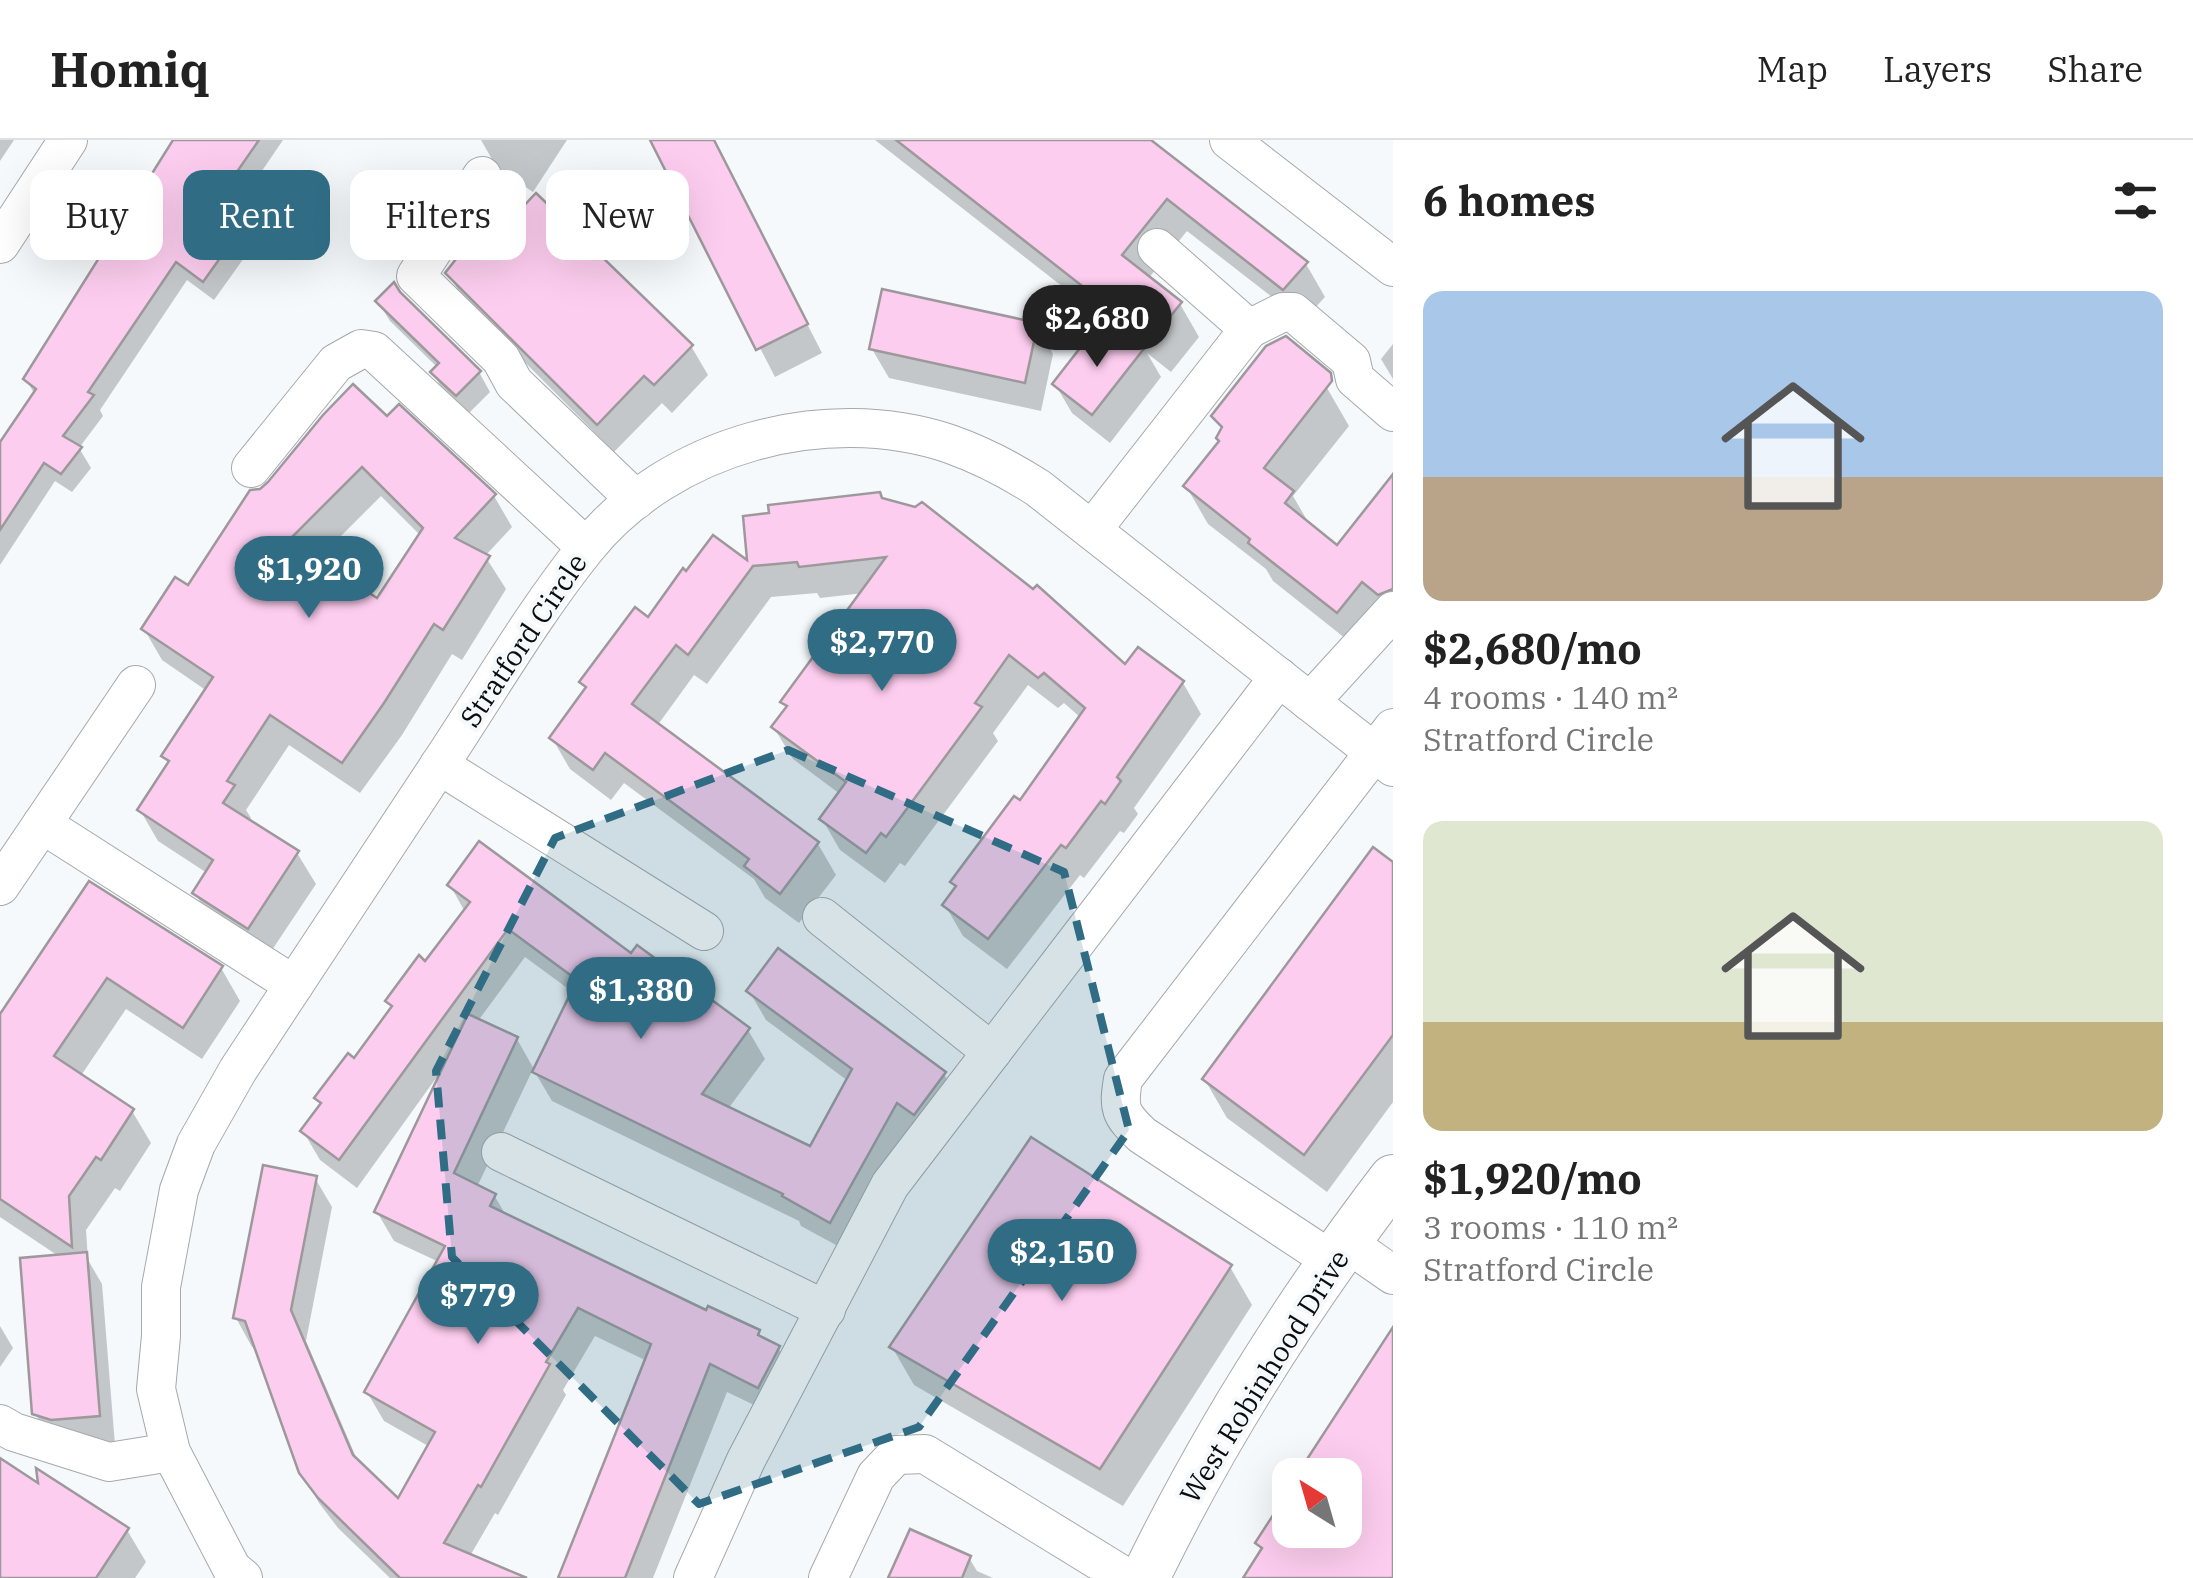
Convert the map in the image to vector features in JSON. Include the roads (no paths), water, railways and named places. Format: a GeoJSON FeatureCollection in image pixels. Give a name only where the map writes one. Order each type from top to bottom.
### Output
{"type":"FeatureCollection","features":[{"type":"Feature","properties":{"kind":"main road","name":"West Robinhood Drive"},"geometry":{"type":"LineString","coordinates":[[1145,1578],[1208,1457],[1268,1359],[1393,1179]]}},
{"type":"Feature","properties":{"kind":"street"},"geometry":{"type":"LineString","coordinates":[[0,244],[68,140]]}},
{"type":"Feature","properties":{"kind":"street"},"geometry":{"type":"LineString","coordinates":[[1229,140],[1393,267]]}},
{"type":"Feature","properties":{"kind":"street"},"geometry":{"type":"LineString","coordinates":[[1157,248],[1249,328]]}},
{"type":"Feature","properties":{"kind":"street"},"geometry":{"type":"LineString","coordinates":[[427,260],[416,276],[501,359],[514,384],[636,500]]}},
{"type":"Feature","properties":{"kind":"street"},"geometry":{"type":"LineString","coordinates":[[1092,530],[1249,328],[1284,312],[1293,312],[1351,361],[1355,380],[1393,412]]}},
{"type":"Feature","properties":{"kind":"street"},"geometry":{"type":"LineString","coordinates":[[251,468],[336,363],[361,349],[374,351],[586,547]]}},
{"type":"Feature","properties":{"kind":"street","name":"Stratford Circle"},"geometry":{"type":"LineString","coordinates":[[231,1575],[171,1452],[156,1389],[161,1287],[179,1190],[196,1144],[238,1070],[586,547],[636,500],[692,465],[732,448],[790,434],[862,428],[950,444],[1011,470],[1310,702],[1387,749]]}},
{"type":"Feature","properties":{"kind":"street"},"geometry":{"type":"LineString","coordinates":[[1310,702],[1393,611]]}},
{"type":"Feature","properties":{"kind":"street"},"geometry":{"type":"LineString","coordinates":[[694,1578],[746,1460],[890,1185],[1279,678]]}},
{"type":"Feature","properties":{"kind":"street"},"geometry":{"type":"LineString","coordinates":[[0,886],[136,686]]}},
{"type":"Feature","properties":{"kind":"street"},"geometry":{"type":"LineString","coordinates":[[1387,749],[1123,1080],[1119,1106],[1142,1135],[1340,1252],[1393,1275]]}},
{"type":"Feature","properties":{"kind":"street"},"geometry":{"type":"LineString","coordinates":[[439,766],[704,931]]}},
{"type":"Feature","properties":{"kind":"street"},"geometry":{"type":"LineString","coordinates":[[42,824],[294,985]]}},
{"type":"Feature","properties":{"kind":"street"},"geometry":{"type":"LineString","coordinates":[[822,916],[992,1052]]}},
{"type":"Feature","properties":{"kind":"street"},"geometry":{"type":"LineString","coordinates":[[501,1152],[826,1310]]}},
{"type":"Feature","properties":{"kind":"street"},"geometry":{"type":"LineString","coordinates":[[0,1424],[109,1462],[171,1452]]}},
{"type":"Feature","properties":{"kind":"street"},"geometry":{"type":"LineString","coordinates":[[828,1578],[876,1476],[896,1455],[925,1454],[1127,1578]]}}]}
